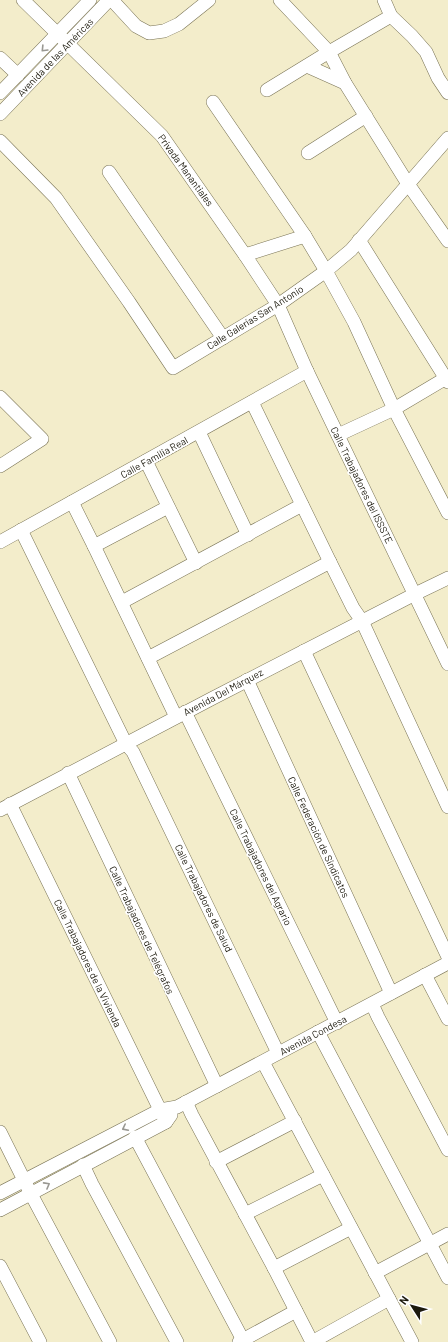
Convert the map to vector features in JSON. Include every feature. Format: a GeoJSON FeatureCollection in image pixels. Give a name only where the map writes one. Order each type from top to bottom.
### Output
{"type":"FeatureCollection","features":[{"type":"Feature","properties":{"kind":"street","name":"Privada Manantiales"},"geometry":{"type":"LineString","coordinates":[[23,0],[162,136],[278,305]]}},
{"type":"Feature","properties":{"kind":"street","name":"Avenida de las Américas"},"geometry":{"type":"LineString","coordinates":[[0,93],[90,0]]}},
{"type":"Feature","properties":{"kind":"street","name":"Avenida de las Américas"},"geometry":{"type":"LineString","coordinates":[[0,114],[109,0]]}},
{"type":"Feature","properties":{"kind":"street"},"geometry":{"type":"LineString","coordinates":[[112,0],[136,26],[149,33],[164,31],[178,24],[209,0]]}},
{"type":"Feature","properties":{"kind":"street"},"geometry":{"type":"LineString","coordinates":[[280,0],[329,52],[345,82],[408,184],[448,241]]}},
{"type":"Feature","properties":{"kind":"street"},"geometry":{"type":"LineString","coordinates":[[384,0],[391,16],[426,52],[438,78],[448,94]]}},
{"type":"Feature","properties":{"kind":"street"},"geometry":{"type":"LineString","coordinates":[[267,90],[391,16]]}},
{"type":"Feature","properties":{"kind":"street"},"geometry":{"type":"LineString","coordinates":[[0,58],[18,75]]}},
{"type":"Feature","properties":{"kind":"street"},"geometry":{"type":"LineString","coordinates":[[307,66],[345,82]]}},
{"type":"Feature","properties":{"kind":"street"},"geometry":{"type":"LineString","coordinates":[[213,102],[305,236],[326,271],[354,322],[394,409],[448,513]]}},
{"type":"Feature","properties":{"kind":"street"},"geometry":{"type":"LineString","coordinates":[[308,153],[366,116]]}},
{"type":"Feature","properties":{"kind":"street","name":"Calle Galerías San Antonio"},"geometry":{"type":"LineString","coordinates":[[0,141],[56,198],[129,302],[172,368],[278,305],[326,271],[351,250],[358,240],[448,138]]}},
{"type":"Feature","properties":{"kind":"street"},"geometry":{"type":"LineString","coordinates":[[109,172],[223,338]]}},
{"type":"Feature","properties":{"kind":"street"},"geometry":{"type":"LineString","coordinates":[[245,255],[305,236]]}},
{"type":"Feature","properties":{"kind":"street"},"geometry":{"type":"LineString","coordinates":[[338,435],[394,409],[447,380],[358,240]]}},
{"type":"Feature","properties":{"kind":"street","name":"Calle Trabajadores del ISSSTE"},"geometry":{"type":"LineString","coordinates":[[278,305],[307,372],[448,664]]}},
{"type":"Feature","properties":{"kind":"street","name":"Calle Familia Real"},"geometry":{"type":"LineString","coordinates":[[0,542],[307,372]]}},
{"type":"Feature","properties":{"kind":"street"},"geometry":{"type":"LineString","coordinates":[[0,398],[42,439],[0,466]]}},
{"type":"Feature","properties":{"kind":"street"},"geometry":{"type":"LineString","coordinates":[[252,402],[353,608],[362,621],[448,807]]}},
{"type":"Feature","properties":{"kind":"street"},"geometry":{"type":"LineString","coordinates":[[199,432],[248,535]]}},
{"type":"Feature","properties":{"kind":"street"},"geometry":{"type":"LineString","coordinates":[[146,461],[196,563]]}},
{"type":"Feature","properties":{"kind":"street","name":"Calle Trabajadores del Agrario"},"geometry":{"type":"LineString","coordinates":[[72,502],[148,658],[181,715],[337,1022]]}},
{"type":"Feature","properties":{"kind":"street"},"geometry":{"type":"LineString","coordinates":[[122,602],[302,505]]}},
{"type":"Feature","properties":{"kind":"street"},"geometry":{"type":"LineString","coordinates":[[94,546],[168,507]]}},
{"type":"Feature","properties":{"kind":"street","name":"Calle Trabajadores de Salud"},"geometry":{"type":"LineString","coordinates":[[21,530],[126,744],[133,752],[278,1053]]}},
{"type":"Feature","properties":{"kind":"street"},"geometry":{"type":"LineString","coordinates":[[148,658],[330,562]]}},
{"type":"Feature","properties":{"kind":"street","name":"Avenida Del Márquez"},"geometry":{"type":"LineString","coordinates":[[5,807],[247,680],[448,578]]}},
{"type":"Feature","properties":{"kind":"street"},"geometry":{"type":"LineString","coordinates":[[304,651],[448,958]]}},
{"type":"Feature","properties":{"kind":"street","name":"Calle Federación de Sindicatos"},"geometry":{"type":"LineString","coordinates":[[247,680],[391,993]]}},
{"type":"Feature","properties":{"kind":"street","name":"Calle Trabajadores de Telégrafos"},"geometry":{"type":"LineString","coordinates":[[68,773],[217,1086]]}},
{"type":"Feature","properties":{"kind":"street","name":"Calle Trabajadores de la Vivienda"},"geometry":{"type":"LineString","coordinates":[[5,807],[163,1116]]}},
{"type":"Feature","properties":{"kind":"street","name":"Avenida Condesa"},"geometry":{"type":"LineString","coordinates":[[0,1193],[24,1180],[163,1116],[448,963]]}},
{"type":"Feature","properties":{"kind":"street"},"geometry":{"type":"LineString","coordinates":[[425,975],[448,1019]]}},
{"type":"Feature","properties":{"kind":"street"},"geometry":{"type":"LineString","coordinates":[[372,1004],[448,1150]]}},
{"type":"Feature","properties":{"kind":"street"},"geometry":{"type":"LineString","coordinates":[[318,1032],[448,1278]]}},
{"type":"Feature","properties":{"kind":"street"},"geometry":{"type":"LineString","coordinates":[[263,1062],[412,1342]]}},
{"type":"Feature","properties":{"kind":"street"},"geometry":{"type":"LineString","coordinates":[[182,1105],[245,1214],[312,1342],[389,1299]]}},
{"type":"Feature","properties":{"kind":"street","name":"Avenida Condesa"},"geometry":{"type":"LineString","coordinates":[[0,1210],[135,1137],[163,1116]]}},
{"type":"Feature","properties":{"kind":"street"},"geometry":{"type":"LineString","coordinates":[[216,1162],[295,1121]]}},
{"type":"Feature","properties":{"kind":"street"},"geometry":{"type":"LineString","coordinates":[[0,1132],[31,1194],[110,1342]]}},
{"type":"Feature","properties":{"kind":"street"},"geometry":{"type":"LineString","coordinates":[[135,1137],[242,1341],[296,1311]]}},
{"type":"Feature","properties":{"kind":"street"},"geometry":{"type":"LineString","coordinates":[[83,1165],[177,1342]]}},
{"type":"Feature","properties":{"kind":"street"},"geometry":{"type":"LineString","coordinates":[[245,1214],[323,1175]]}},
{"type":"Feature","properties":{"kind":"street"},"geometry":{"type":"LineString","coordinates":[[274,1268],[351,1228]]}},
{"type":"Feature","properties":{"kind":"street"},"geometry":{"type":"LineString","coordinates":[[375,1273],[448,1234]]}},
{"type":"Feature","properties":{"kind":"street"},"geometry":{"type":"LineString","coordinates":[[0,1266],[40,1342]]}}]}
